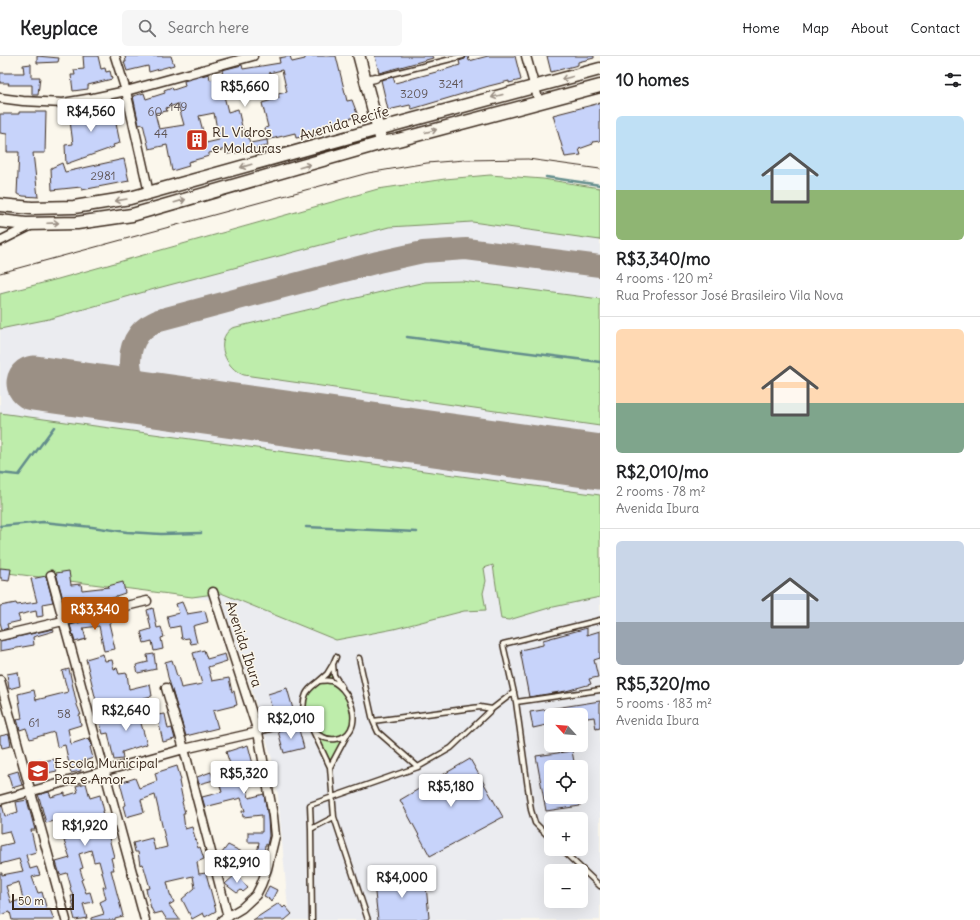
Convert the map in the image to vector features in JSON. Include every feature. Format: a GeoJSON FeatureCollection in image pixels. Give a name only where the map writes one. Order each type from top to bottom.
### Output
{"type":"FeatureCollection","features":[{"type":"Feature","properties":{"kind":"main road"},"geometry":{"type":"LineString","coordinates":[[359,56],[370,79],[378,129],[382,143]]}},
{"type":"Feature","properties":{"kind":"main road","name":"Avenida Recife"},"geometry":{"type":"LineString","coordinates":[[0,205],[32,208],[74,206],[117,201],[600,69]]}},
{"type":"Feature","properties":{"kind":"main road"},"geometry":{"type":"LineString","coordinates":[[0,221],[34,224],[77,223],[132,215],[382,143],[600,86]]}},
{"type":"Feature","properties":{"kind":"street"},"geometry":{"type":"LineString","coordinates":[[115,56],[126,91],[149,193]]}},
{"type":"Feature","properties":{"kind":"street"},"geometry":{"type":"LineString","coordinates":[[0,98],[23,101],[63,102],[93,98],[126,91],[253,56]]}},
{"type":"Feature","properties":{"kind":"street"},"geometry":{"type":"LineString","coordinates":[[526,56],[539,102]]}},
{"type":"Feature","properties":{"kind":"street"},"geometry":{"type":"LineString","coordinates":[[0,241],[34,224]]}},
{"type":"Feature","properties":{"kind":"street"},"geometry":{"type":"LineString","coordinates":[[52,575],[145,920]]}},
{"type":"Feature","properties":{"kind":"street","name":"Avenida Ibura"},"geometry":{"type":"LineString","coordinates":[[213,592],[258,732],[273,816],[275,836],[262,885],[256,896],[242,908],[225,918]]}},
{"type":"Feature","properties":{"kind":"street"},"geometry":{"type":"LineString","coordinates":[[0,636],[147,601]]}},
{"type":"Feature","properties":{"kind":"street"},"geometry":{"type":"LineString","coordinates":[[0,680],[66,920]]}},
{"type":"Feature","properties":{"kind":"street"},"geometry":{"type":"LineString","coordinates":[[166,688],[184,749],[225,918]]}},
{"type":"Feature","properties":{"kind":"street"},"geometry":{"type":"LineString","coordinates":[[0,800],[184,749],[258,732]]}},
{"type":"Feature","properties":{"kind":"lane"},"geometry":{"type":"LineString","coordinates":[[370,79],[463,56]]}},
{"type":"Feature","properties":{"kind":"lane"},"geometry":{"type":"LineString","coordinates":[[544,832],[535,824],[531,810],[516,702],[503,644],[600,620]]}},
{"type":"Feature","properties":{"kind":"lane"},"geometry":{"type":"LineString","coordinates":[[336,657],[327,674],[310,688],[306,695],[304,710],[306,720],[330,767],[334,817],[368,920]]}},
{"type":"Feature","properties":{"kind":"lane"},"geometry":{"type":"LineString","coordinates":[[359,658],[373,721],[378,732],[418,767]]}},
{"type":"Feature","properties":{"kind":"lane"},"geometry":{"type":"LineString","coordinates":[[330,767],[352,727],[354,716],[350,700],[334,675],[333,664]]}},
{"type":"Feature","properties":{"kind":"lane"},"geometry":{"type":"LineString","coordinates":[[319,681],[330,680],[342,688]]}},
{"type":"Feature","properties":{"kind":"lane"},"geometry":{"type":"LineString","coordinates":[[516,702],[600,690]]}},
{"type":"Feature","properties":{"kind":"lane"},"geometry":{"type":"LineString","coordinates":[[312,920],[310,805],[418,767],[452,748],[492,709],[514,692]]}},
{"type":"Feature","properties":{"kind":"lane"},"geometry":{"type":"LineString","coordinates":[[373,721],[480,707],[492,709]]}},
{"type":"Feature","properties":{"kind":"lane"},"geometry":{"type":"LineString","coordinates":[[255,722],[304,710]]}},
{"type":"Feature","properties":{"kind":"lane"},"geometry":{"type":"LineString","coordinates":[[258,732],[306,720]]}},
{"type":"Feature","properties":{"kind":"lane"},"geometry":{"type":"LineString","coordinates":[[312,730],[329,739],[336,739],[347,734]]}},
{"type":"Feature","properties":{"kind":"lane"},"geometry":{"type":"LineString","coordinates":[[311,829],[334,817]]}},
{"type":"Feature","properties":{"kind":"lane"},"geometry":{"type":"LineString","coordinates":[[568,856],[600,886]]}},
{"type":"Feature","properties":{"kind":"shaded area"},"geometry":{"type":"Polygon","coordinates":[[[490,176],[543,179],[600,188],[600,920],[289,920],[276,773],[249,680],[222,601],[0,572],[0,293],[58,279],[377,189],[445,179],[490,176]]]}},
{"type":"Feature","properties":{"kind":"shaded area","name":"Escola Municipal Paz e Amor"},"geometry":{"type":"Polygon","coordinates":[[[41,757],[48,780],[36,784],[28,761],[41,757]]]}},
{"type":"Feature","properties":{"kind":"green space"},"geometry":{"type":"Polygon","coordinates":[[[490,175],[543,179],[600,188],[600,240],[472,222],[389,227],[158,288],[49,319],[0,329],[0,294],[378,189],[445,179],[490,175]]]}},
{"type":"Feature","properties":{"kind":"green space"},"geometry":{"type":"Polygon","coordinates":[[[462,281],[600,299],[600,426],[244,375],[232,367],[224,354],[223,340],[232,328],[425,282],[462,281]]]}},
{"type":"Feature","properties":{"kind":"green space"},"geometry":{"type":"Polygon","coordinates":[[[0,413],[600,495],[600,597],[549,608],[509,620],[501,619],[493,565],[484,568],[486,581],[483,593],[486,610],[464,611],[394,629],[336,640],[221,593],[192,597],[0,572],[0,413]]]}},
{"type":"Feature","properties":{"kind":"green space"},"geometry":{"type":"Polygon","coordinates":[[[333,664],[334,675],[352,704],[352,727],[330,767],[311,732],[305,714],[305,704],[306,695],[333,664]]]}},
{"type":"Feature","properties":{"kind":"building"},"geometry":{"type":"Polygon","coordinates":[[[37,56],[59,58],[58,62],[37,63],[37,56]]]}},
{"type":"Feature","properties":{"kind":"building"},"geometry":{"type":"Polygon","coordinates":[[[83,56],[98,56],[101,69],[105,68],[106,72],[110,71],[112,79],[88,85],[88,89],[73,91],[71,75],[75,75],[74,70],[84,69],[83,56]]]}},
{"type":"Feature","properties":{"kind":"building"},"geometry":{"type":"Polygon","coordinates":[[[125,56],[171,56],[174,65],[149,72],[148,66],[127,71],[124,62],[126,62],[125,56]]]}},
{"type":"Feature","properties":{"kind":"building"},"geometry":{"type":"Polygon","coordinates":[[[290,56],[292,62],[305,59],[305,56],[336,56],[347,101],[352,100],[358,116],[322,127],[324,131],[314,136],[296,138],[295,133],[267,140],[268,146],[252,149],[252,151],[227,154],[226,149],[209,153],[209,156],[188,162],[189,166],[172,171],[167,145],[149,149],[143,124],[139,125],[133,96],[144,93],[146,99],[165,93],[164,90],[172,87],[173,90],[185,86],[184,81],[209,74],[210,80],[223,76],[222,70],[242,65],[243,69],[280,63],[279,58],[290,56]],[[282,70],[269,73],[271,83],[242,91],[242,89],[223,92],[228,112],[238,109],[243,131],[246,130],[250,143],[267,140],[265,128],[268,127],[262,103],[279,98],[278,94],[287,92],[282,70]],[[178,104],[166,108],[167,111],[155,113],[159,129],[184,125],[178,104]],[[214,113],[199,116],[206,143],[219,140],[214,113]]]}},
{"type":"Feature","properties":{"kind":"building"},"geometry":{"type":"Polygon","coordinates":[[[375,56],[432,56],[433,58],[379,73],[375,56]]]}},
{"type":"Feature","properties":{"kind":"building"},"geometry":{"type":"Polygon","coordinates":[[[466,56],[468,56],[469,61],[488,56],[515,56],[521,80],[509,83],[509,81],[489,86],[412,109],[410,105],[388,110],[381,80],[393,77],[395,83],[440,71],[460,65],[459,61],[465,59],[466,56]]]}},
{"type":"Feature","properties":{"kind":"building"},"geometry":{"type":"Polygon","coordinates":[[[547,56],[594,56],[594,58],[578,62],[578,65],[551,72],[547,56]]]}},
{"type":"Feature","properties":{"kind":"building"},"geometry":{"type":"Polygon","coordinates":[[[31,64],[31,77],[40,77],[38,95],[32,95],[32,85],[8,85],[9,83],[0,83],[0,73],[24,73],[23,65],[31,64]]]}},
{"type":"Feature","properties":{"kind":"building"},"geometry":{"type":"Polygon","coordinates":[[[102,103],[105,116],[114,114],[120,143],[113,145],[114,147],[66,164],[65,145],[73,144],[69,113],[89,111],[88,106],[102,103]]]}},
{"type":"Feature","properties":{"kind":"building"},"geometry":{"type":"Polygon","coordinates":[[[600,103],[600,141],[592,142],[593,144],[579,149],[581,155],[565,157],[553,115],[600,103]]]}},
{"type":"Feature","properties":{"kind":"building"},"geometry":{"type":"Polygon","coordinates":[[[19,112],[46,112],[45,153],[33,153],[38,197],[17,194],[19,152],[7,152],[7,134],[0,133],[0,114],[19,114],[19,112]]]}},
{"type":"Feature","properties":{"kind":"building"},"geometry":{"type":"Polygon","coordinates":[[[124,159],[129,181],[82,190],[81,187],[52,190],[51,168],[62,163],[65,172],[124,159]]]}},
{"type":"Feature","properties":{"kind":"building"},"geometry":{"type":"Polygon","coordinates":[[[0,568],[11,569],[9,581],[2,580],[2,578],[0,578],[0,568]]]}},
{"type":"Feature","properties":{"kind":"building"},"geometry":{"type":"Polygon","coordinates":[[[69,571],[71,585],[81,584],[82,590],[109,587],[108,586],[123,582],[125,593],[86,605],[84,596],[64,603],[56,573],[69,571]]]}},
{"type":"Feature","properties":{"kind":"building"},"geometry":{"type":"Polygon","coordinates":[[[46,576],[53,602],[42,604],[43,616],[37,617],[36,611],[18,615],[20,621],[7,624],[8,628],[2,630],[0,622],[0,606],[16,603],[17,605],[37,602],[31,579],[46,576]]]}},
{"type":"Feature","properties":{"kind":"building"},"geometry":{"type":"Polygon","coordinates":[[[182,602],[187,614],[205,611],[208,622],[193,626],[197,643],[191,644],[189,638],[182,639],[180,626],[170,628],[167,616],[179,613],[176,604],[182,602]]]}},
{"type":"Feature","properties":{"kind":"building"},"geometry":{"type":"Polygon","coordinates":[[[153,608],[157,628],[161,627],[164,637],[161,638],[163,649],[154,651],[152,641],[144,643],[141,632],[151,629],[147,610],[153,608]]]}},
{"type":"Feature","properties":{"kind":"building"},"geometry":{"type":"Polygon","coordinates":[[[110,615],[111,623],[109,623],[115,649],[104,651],[99,626],[83,628],[86,639],[75,642],[70,625],[110,615]]]}},
{"type":"Feature","properties":{"kind":"building"},"geometry":{"type":"Polygon","coordinates":[[[587,628],[587,635],[600,631],[600,658],[594,660],[598,677],[589,679],[591,684],[566,691],[529,697],[520,650],[543,645],[543,640],[587,628]]]}},
{"type":"Feature","properties":{"kind":"building"},"geometry":{"type":"Polygon","coordinates":[[[53,629],[54,631],[33,637],[34,645],[0,651],[0,641],[53,629]]]}},
{"type":"Feature","properties":{"kind":"building"},"geometry":{"type":"Polygon","coordinates":[[[204,650],[207,659],[225,654],[227,661],[208,667],[212,681],[229,678],[237,705],[213,711],[218,728],[186,736],[168,677],[165,662],[172,660],[181,688],[202,684],[193,653],[204,650]]]}},
{"type":"Feature","properties":{"kind":"building"},"geometry":{"type":"Polygon","coordinates":[[[103,654],[105,661],[112,660],[114,669],[117,668],[119,674],[127,673],[129,689],[150,684],[152,696],[98,709],[86,659],[103,654]]]}},
{"type":"Feature","properties":{"kind":"building"},"geometry":{"type":"Polygon","coordinates":[[[154,654],[156,669],[138,673],[136,665],[148,662],[147,655],[154,654]]]}},
{"type":"Feature","properties":{"kind":"building"},"geometry":{"type":"Polygon","coordinates":[[[69,669],[77,705],[81,715],[79,715],[81,725],[68,729],[71,744],[89,738],[92,746],[90,747],[93,758],[79,763],[81,771],[71,773],[65,745],[57,747],[54,732],[30,739],[26,728],[20,730],[17,719],[22,718],[18,694],[34,690],[36,700],[68,692],[62,671],[69,669]]]}},
{"type":"Feature","properties":{"kind":"building"},"geometry":{"type":"Polygon","coordinates":[[[18,672],[20,686],[9,689],[7,674],[18,672]]]}},
{"type":"Feature","properties":{"kind":"building"},"geometry":{"type":"Polygon","coordinates":[[[287,688],[293,709],[273,714],[268,694],[287,688]]]}},
{"type":"Feature","properties":{"kind":"building"},"geometry":{"type":"Polygon","coordinates":[[[600,701],[600,728],[596,729],[594,717],[588,718],[588,708],[555,708],[600,701]]]}},
{"type":"Feature","properties":{"kind":"building"},"geometry":{"type":"Polygon","coordinates":[[[152,709],[154,717],[140,720],[147,744],[122,752],[123,759],[114,760],[108,733],[103,734],[100,723],[101,720],[152,709]]]}},
{"type":"Feature","properties":{"kind":"building"},"geometry":{"type":"Polygon","coordinates":[[[544,710],[544,726],[533,728],[530,712],[544,710]]]}},
{"type":"Feature","properties":{"kind":"building"},"geometry":{"type":"Polygon","coordinates":[[[165,714],[168,729],[172,728],[175,739],[163,742],[157,715],[165,714]]]}},
{"type":"Feature","properties":{"kind":"building"},"geometry":{"type":"Polygon","coordinates":[[[298,726],[304,748],[284,753],[278,731],[298,726]]]}},
{"type":"Feature","properties":{"kind":"building"},"geometry":{"type":"Polygon","coordinates":[[[9,734],[11,746],[2,748],[0,744],[0,736],[9,734]]]}},
{"type":"Feature","properties":{"kind":"building"},"geometry":{"type":"Polygon","coordinates":[[[248,745],[253,764],[255,782],[246,784],[249,798],[264,794],[268,817],[269,836],[267,845],[265,845],[264,856],[257,855],[259,842],[248,842],[248,832],[262,832],[262,815],[243,817],[242,811],[245,811],[241,798],[205,807],[202,797],[222,792],[218,779],[224,778],[225,782],[240,779],[239,765],[231,767],[226,752],[248,745]]]}},
{"type":"Feature","properties":{"kind":"building"},"geometry":{"type":"Polygon","coordinates":[[[572,752],[574,760],[544,760],[544,800],[536,756],[572,752]]]}},
{"type":"Feature","properties":{"kind":"building"},"geometry":{"type":"Polygon","coordinates":[[[54,759],[57,771],[47,773],[44,761],[54,759]]]}},
{"type":"Feature","properties":{"kind":"building"},"geometry":{"type":"Polygon","coordinates":[[[470,759],[503,817],[430,856],[400,800],[470,759]]]}},
{"type":"Feature","properties":{"kind":"building"},"geometry":{"type":"Polygon","coordinates":[[[177,766],[181,780],[179,781],[185,813],[183,813],[185,829],[192,827],[198,848],[200,847],[204,859],[197,862],[199,874],[206,873],[216,911],[205,917],[203,913],[192,919],[182,899],[195,888],[193,876],[167,882],[174,902],[169,905],[180,920],[167,920],[162,912],[154,914],[151,908],[146,889],[150,888],[143,864],[140,865],[138,852],[135,852],[133,843],[152,838],[155,850],[167,847],[155,795],[141,800],[144,812],[126,817],[123,806],[126,805],[120,783],[135,778],[139,788],[157,781],[155,773],[177,766]]]}},
{"type":"Feature","properties":{"kind":"building"},"geometry":{"type":"Polygon","coordinates":[[[18,771],[22,785],[12,788],[8,774],[18,771]]]}},
{"type":"Feature","properties":{"kind":"building"},"geometry":{"type":"Polygon","coordinates":[[[211,772],[214,780],[199,784],[197,777],[211,772]]]}},
{"type":"Feature","properties":{"kind":"building"},"geometry":{"type":"Polygon","coordinates":[[[86,783],[90,798],[100,795],[104,811],[102,811],[114,857],[111,858],[114,870],[111,870],[123,916],[115,918],[115,920],[91,920],[91,918],[104,914],[100,902],[106,899],[103,887],[106,887],[99,861],[94,862],[91,850],[79,854],[83,868],[80,869],[83,879],[81,880],[86,893],[90,892],[93,902],[83,904],[87,918],[75,920],[72,909],[74,908],[71,896],[73,896],[67,873],[60,875],[56,862],[70,858],[64,841],[67,840],[65,834],[76,830],[72,816],[46,823],[38,795],[49,792],[51,797],[65,793],[65,796],[78,792],[76,786],[86,783]]]}},
{"type":"Feature","properties":{"kind":"building"},"geometry":{"type":"Polygon","coordinates":[[[27,800],[35,830],[31,830],[36,852],[26,855],[30,869],[37,867],[40,875],[32,877],[38,893],[42,892],[47,910],[50,909],[54,920],[12,920],[10,912],[0,915],[0,873],[2,873],[2,875],[23,871],[19,859],[0,864],[0,846],[13,843],[9,831],[0,833],[0,805],[2,805],[5,816],[18,812],[16,802],[27,800]],[[19,882],[6,886],[11,903],[23,899],[19,882]]]}},
{"type":"Feature","properties":{"kind":"building"},"geometry":{"type":"Polygon","coordinates":[[[545,804],[580,804],[580,806],[546,811],[545,804]]]}},
{"type":"Feature","properties":{"kind":"building"},"geometry":{"type":"Polygon","coordinates":[[[228,845],[256,859],[252,868],[243,863],[237,871],[225,863],[226,862],[219,857],[228,845]]]}},
{"type":"Feature","properties":{"kind":"building"},"geometry":{"type":"Polygon","coordinates":[[[236,874],[248,888],[243,892],[241,890],[237,893],[225,884],[236,874]]]}},
{"type":"Feature","properties":{"kind":"building"},"geometry":{"type":"Polygon","coordinates":[[[425,874],[429,918],[416,920],[378,920],[374,884],[425,874]]]}},
{"type":"Feature","properties":{"kind":"building"},"geometry":{"type":"Polygon","coordinates":[[[269,886],[277,890],[271,902],[264,896],[269,886]]]}},
{"type":"Feature","properties":{"kind":"building"},"geometry":{"type":"Polygon","coordinates":[[[279,903],[283,908],[285,906],[292,914],[285,920],[253,920],[279,903]]]}},
{"type":"Feature","properties":{"kind":"waterway"},"geometry":{"type":"LineString","coordinates":[[546,177],[600,185]]}},
{"type":"Feature","properties":{"kind":"waterway"},"geometry":{"type":"LineString","coordinates":[[407,337],[600,362]]}},
{"type":"Feature","properties":{"kind":"waterway"},"geometry":{"type":"LineString","coordinates":[[0,473],[19,475],[54,427]]}},
{"type":"Feature","properties":{"kind":"waterway"},"geometry":{"type":"LineString","coordinates":[[0,526],[43,522],[127,532],[161,534],[201,533]]}},
{"type":"Feature","properties":{"kind":"waterway"},"geometry":{"type":"LineString","coordinates":[[306,527],[417,532]]}},
{"type":"Feature","properties":{"kind":"taxiway"},"geometry":{"type":"LineString","coordinates":[[169,402],[143,391],[134,379],[130,364],[132,348],[139,334],[150,324],[159,320],[378,262],[423,252],[466,249],[600,266]]}},
{"type":"Feature","properties":{"kind":"runway"},"geometry":{"type":"LineString","coordinates":[[34,383],[600,462]]}},
{"type":"Feature","properties":{"kind":"tram line"},"geometry":{"type":"LineString","coordinates":[[0,273],[368,173],[427,163],[465,160],[528,159],[600,169]]}},
{"type":"Feature","properties":{"kind":"place","name":"RL Vidros e Molduras"},"geometry":{"type":"Point","coordinates":[197,140]}},
{"type":"Feature","properties":{"kind":"place","name":"Escola Municipal Paz e Amor"},"geometry":{"type":"Point","coordinates":[38,771]}}]}
